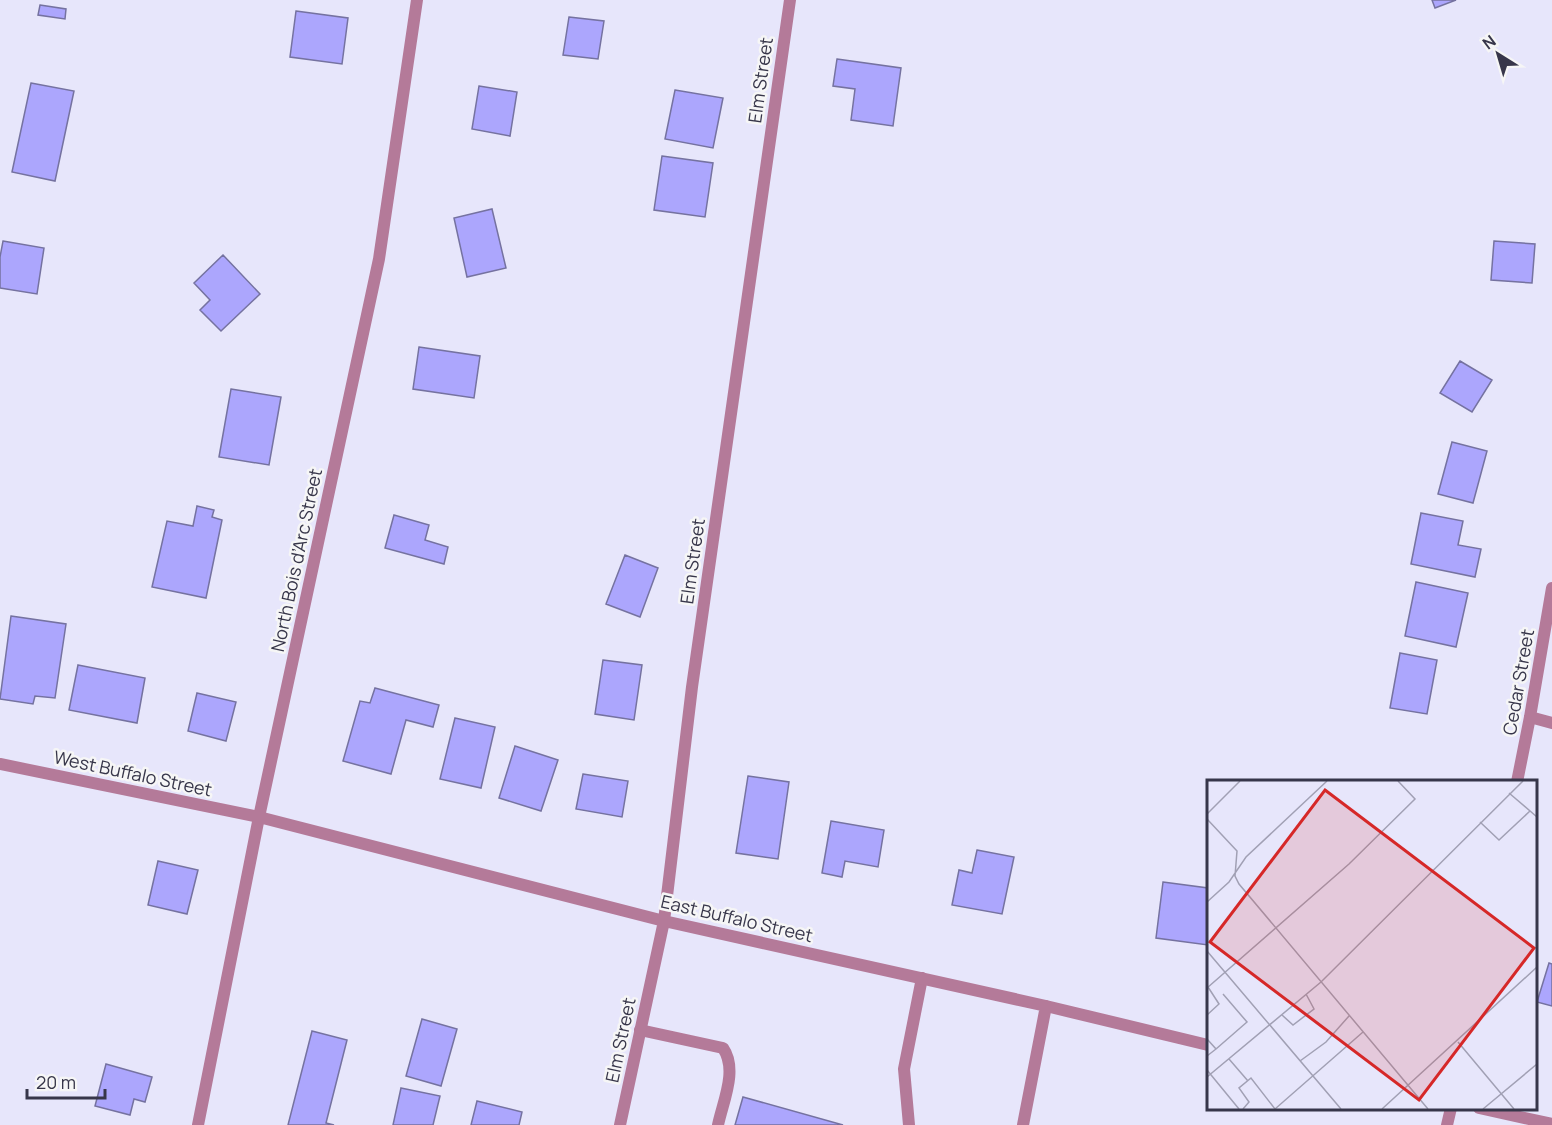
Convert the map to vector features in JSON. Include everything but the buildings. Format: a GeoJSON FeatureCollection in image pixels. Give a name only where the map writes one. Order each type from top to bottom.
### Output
{"type":"FeatureCollection","features":[{"type":"Feature","properties":{"kind":"street","name":"North Bois d’Arc Street"},"geometry":{"type":"LineString","coordinates":[[198,1125],[259,817],[380,259],[417,0]]}},
{"type":"Feature","properties":{"kind":"street","name":"Elm Street"},"geometry":{"type":"LineString","coordinates":[[620,1125],[664,921],[692,687],[790,0]]}},
{"type":"Feature","properties":{"kind":"street","name":"Cedar Street"},"geometry":{"type":"LineString","coordinates":[[1517,780],[1552,588]]}},
{"type":"Feature","properties":{"kind":"street"},"geometry":{"type":"LineString","coordinates":[[1530,717],[1552,723]]}},
{"type":"Feature","properties":{"kind":"street","name":"West Buffalo Street"},"geometry":{"type":"LineString","coordinates":[[0,764],[259,817]]}},
{"type":"Feature","properties":{"kind":"street","name":"East Buffalo Street"},"geometry":{"type":"LineString","coordinates":[[259,817],[664,921],[1046,1006],[1207,1045]]}},
{"type":"Feature","properties":{"kind":"street"},"geometry":{"type":"LineString","coordinates":[[909,1125],[904,1069],[922,978]]}},
{"type":"Feature","properties":{"kind":"street"},"geometry":{"type":"LineString","coordinates":[[1023,1125],[1046,1006]]}},
{"type":"Feature","properties":{"kind":"street"},"geometry":{"type":"LineString","coordinates":[[640,1030],[723,1048],[730,1058],[730,1070],[718,1125]]}},
{"type":"Feature","properties":{"kind":"street"},"geometry":{"type":"LineString","coordinates":[[1447,1125],[1451,1110]]}},
{"type":"Feature","properties":{"kind":"street"},"geometry":{"type":"LineString","coordinates":[[1488,1110],[1552,1124]]}}]}
